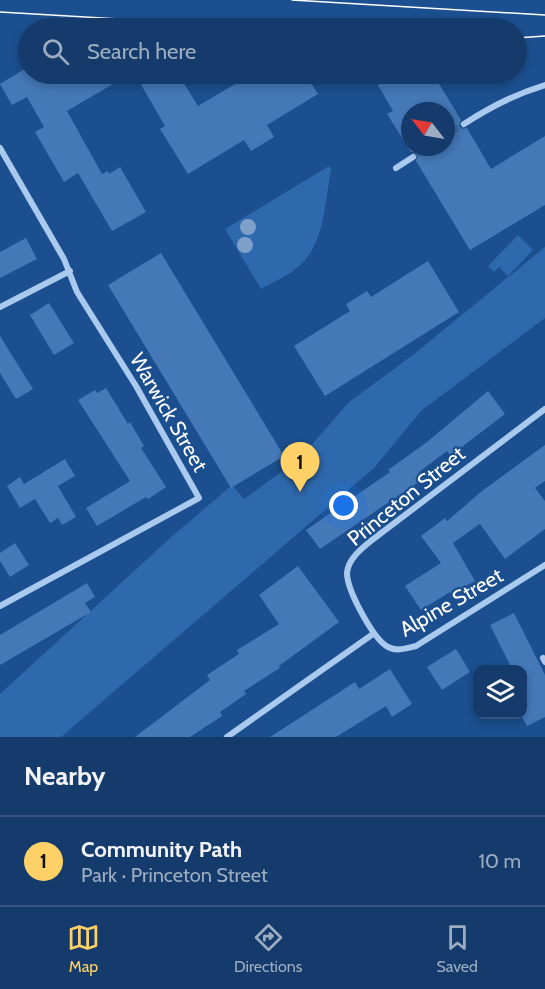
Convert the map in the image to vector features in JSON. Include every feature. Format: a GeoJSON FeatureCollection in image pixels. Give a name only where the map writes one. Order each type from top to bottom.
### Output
{"type":"FeatureCollection","features":[{"type":"Feature","properties":{"kind":"street"},"geometry":{"type":"LineString","coordinates":[[464,124],[496,104],[521,92],[545,85]]}},
{"type":"Feature","properties":{"kind":"street"},"geometry":{"type":"LineString","coordinates":[[0,148],[70,271],[0,307]]}},
{"type":"Feature","properties":{"kind":"street"},"geometry":{"type":"LineString","coordinates":[[396,168],[414,157]]}},
{"type":"Feature","properties":{"kind":"street","name":"Warwick Street"},"geometry":{"type":"LineString","coordinates":[[0,606],[199,498],[136,387],[77,292],[70,271]]}},
{"type":"Feature","properties":{"kind":"street","name":"Princeton Street"},"geometry":{"type":"LineString","coordinates":[[373,634],[352,592],[347,573],[355,554],[545,409]]}},
{"type":"Feature","properties":{"kind":"street","name":"Alpine Street"},"geometry":{"type":"LineString","coordinates":[[227,737],[373,634],[388,647],[400,650],[416,646],[545,565]]}},
{"type":"Feature","properties":{"kind":"shaded area"},"geometry":{"type":"Polygon","coordinates":[[[329,166],[331,169],[325,208],[314,247],[307,258],[294,270],[261,289],[225,229],[329,166]]]}},
{"type":"Feature","properties":{"kind":"shaded area"},"geometry":{"type":"Polygon","coordinates":[[[518,235],[533,250],[508,276],[499,267],[494,272],[488,266],[518,235]]]}},
{"type":"Feature","properties":{"kind":"shaded area"},"geometry":{"type":"Polygon","coordinates":[[[545,247],[545,318],[421,411],[374,468],[61,737],[0,737],[0,694],[169,539],[232,485],[244,499],[300,458],[348,403],[414,354],[545,247]]]}},
{"type":"Feature","properties":{"kind":"building"},"geometry":{"type":"Polygon","coordinates":[[[18,73],[18,84],[113,84],[67,111],[102,174],[108,171],[109,174],[120,167],[146,212],[112,231],[78,173],[64,182],[35,132],[44,127],[27,97],[12,105],[0,84],[18,73]]]}},
{"type":"Feature","properties":{"kind":"building"},"geometry":{"type":"Polygon","coordinates":[[[141,84],[184,84],[198,106],[235,84],[312,84],[318,94],[267,125],[274,137],[251,151],[244,140],[188,174],[160,129],[165,126],[141,84]]]}},
{"type":"Feature","properties":{"kind":"building"},"geometry":{"type":"Polygon","coordinates":[[[380,84],[439,84],[450,102],[401,102],[401,136],[387,114],[393,111],[378,85],[380,84]]]}},
{"type":"Feature","properties":{"kind":"building"},"geometry":{"type":"Polygon","coordinates":[[[455,110],[461,120],[459,126],[462,129],[467,128],[491,169],[545,136],[545,205],[470,250],[416,161],[418,156],[455,156],[455,110]]]}},
{"type":"Feature","properties":{"kind":"building"},"geometry":{"type":"Polygon","coordinates":[[[26,238],[37,259],[0,278],[0,252],[26,238]]]}},
{"type":"Feature","properties":{"kind":"building"},"geometry":{"type":"Polygon","coordinates":[[[161,253],[284,456],[231,488],[108,285],[161,253]]]}},
{"type":"Feature","properties":{"kind":"building"},"geometry":{"type":"Polygon","coordinates":[[[428,261],[459,312],[325,396],[294,346],[350,311],[346,304],[367,291],[371,297],[428,261]]]}},
{"type":"Feature","properties":{"kind":"building"},"geometry":{"type":"Polygon","coordinates":[[[49,303],[74,343],[54,355],[30,315],[49,303]]]}},
{"type":"Feature","properties":{"kind":"building"},"geometry":{"type":"Polygon","coordinates":[[[0,336],[33,389],[16,399],[0,373],[0,336]]]}},
{"type":"Feature","properties":{"kind":"building"},"geometry":{"type":"Polygon","coordinates":[[[106,388],[128,424],[130,422],[144,446],[141,448],[166,487],[97,526],[86,508],[130,481],[78,400],[95,390],[97,393],[106,388]]]}},
{"type":"Feature","properties":{"kind":"building"},"geometry":{"type":"Polygon","coordinates":[[[488,391],[505,414],[450,456],[447,451],[419,472],[423,479],[320,549],[306,530],[390,472],[388,470],[427,442],[488,391]]]}},
{"type":"Feature","properties":{"kind":"building"},"geometry":{"type":"Polygon","coordinates":[[[545,445],[545,481],[535,488],[545,501],[545,529],[505,559],[480,524],[453,543],[475,581],[451,594],[450,592],[421,610],[405,586],[441,563],[421,536],[445,518],[447,521],[482,491],[545,445]]]}},
{"type":"Feature","properties":{"kind":"building"},"geometry":{"type":"Polygon","coordinates":[[[65,459],[75,476],[58,486],[76,517],[62,525],[58,518],[50,523],[35,499],[20,508],[7,486],[20,477],[24,484],[65,459]]]}},
{"type":"Feature","properties":{"kind":"building"},"geometry":{"type":"Polygon","coordinates":[[[15,543],[29,565],[10,577],[0,561],[0,553],[15,543]]]}},
{"type":"Feature","properties":{"kind":"building"},"geometry":{"type":"Polygon","coordinates":[[[298,566],[339,622],[279,666],[280,668],[244,691],[246,694],[220,712],[222,716],[190,737],[135,737],[210,680],[207,675],[239,654],[237,650],[279,624],[259,595],[298,566]]]}},
{"type":"Feature","properties":{"kind":"building"},"geometry":{"type":"Polygon","coordinates":[[[87,583],[95,597],[85,603],[91,612],[0,665],[0,635],[87,583]]]}},
{"type":"Feature","properties":{"kind":"building"},"geometry":{"type":"Polygon","coordinates":[[[514,613],[545,675],[545,717],[527,726],[523,719],[527,719],[527,665],[510,665],[490,625],[514,613]]]}},
{"type":"Feature","properties":{"kind":"building"},"geometry":{"type":"Polygon","coordinates":[[[456,649],[470,672],[442,690],[427,667],[456,649]]]}},
{"type":"Feature","properties":{"kind":"building"},"geometry":{"type":"Polygon","coordinates":[[[390,669],[412,704],[392,717],[386,706],[336,737],[270,737],[355,682],[359,689],[390,669]]]}},
{"type":"Feature","properties":{"kind":"tunnel"},"geometry":{"type":"LineString","coordinates":[[455,130],[464,124]]}},
{"type":"Feature","properties":{"kind":"tram line"},"geometry":{"type":"LineString","coordinates":[[292,0],[545,15]]}},
{"type":"Feature","properties":{"kind":"tram line"},"geometry":{"type":"LineString","coordinates":[[0,12],[102,18]]}},
{"type":"Feature","properties":{"kind":"tram line"},"geometry":{"type":"LineString","coordinates":[[527,37],[545,36]]}},
{"type":"Feature","properties":{"kind":"place","name":"Community Path"},"geometry":{"type":"Point","coordinates":[300,492]}}]}
